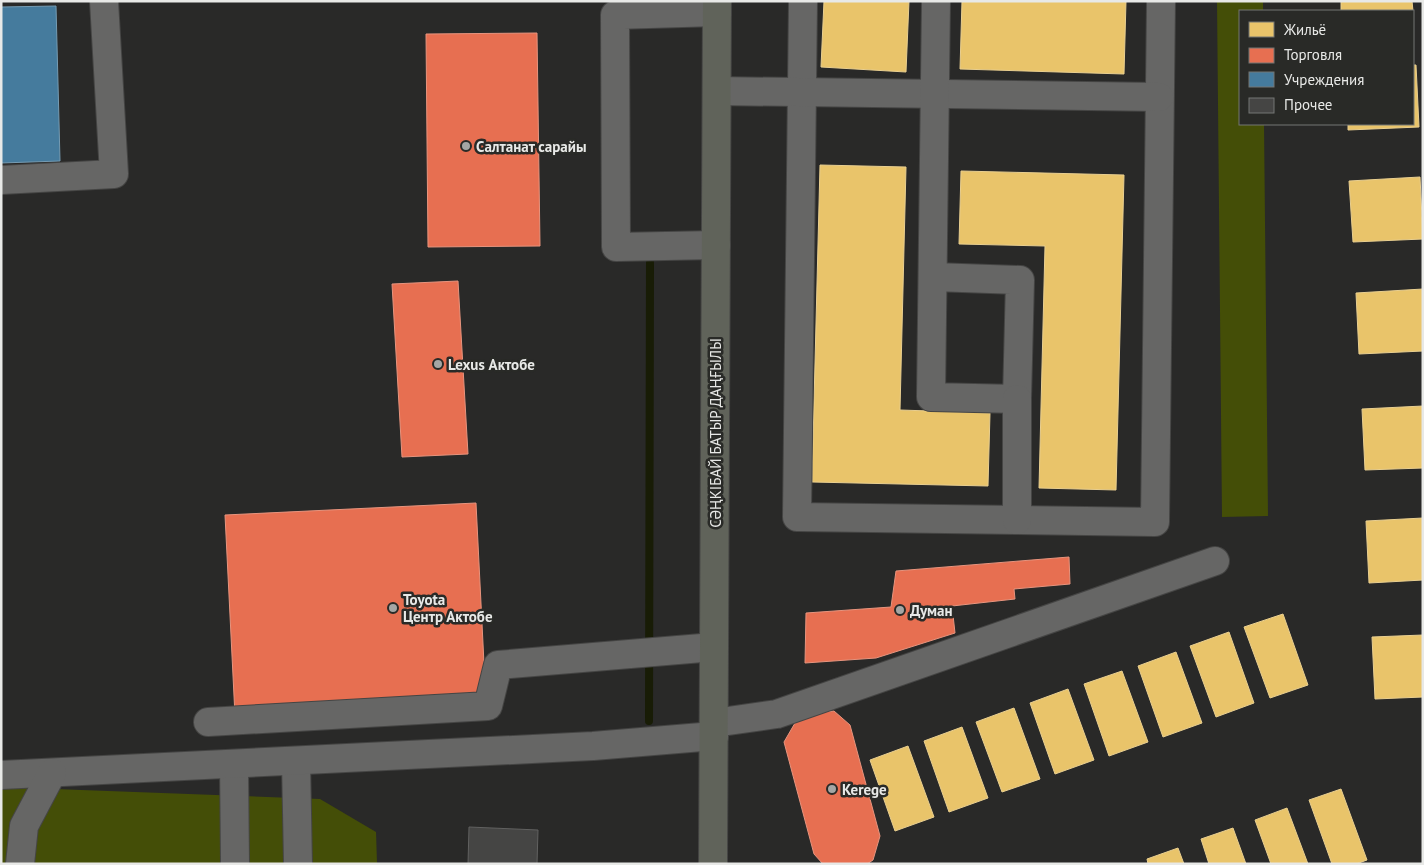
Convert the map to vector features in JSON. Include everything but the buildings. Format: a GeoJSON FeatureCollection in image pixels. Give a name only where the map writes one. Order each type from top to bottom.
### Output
{"type":"FeatureCollection","features":[{"type":"Feature","properties":{"kind":"main road","name":"СӘҢКІБАЙ БАТЫР ДАҢҒЫЛЫ"},"geometry":{"type":"LineString","coordinates":[[713,864],[717,6]]}},
{"type":"Feature","properties":{"kind":"street"},"geometry":{"type":"LineString","coordinates":[[1,180],[114,174],[104,1]]}},
{"type":"Feature","properties":{"kind":"street"},"geometry":{"type":"LineString","coordinates":[[803,1],[797,517],[1155,522],[1160,1]]}},
{"type":"Feature","properties":{"kind":"street"},"geometry":{"type":"LineString","coordinates":[[936,1],[931,397],[1017,399]]}},
{"type":"Feature","properties":{"kind":"street"},"geometry":{"type":"LineString","coordinates":[[716,245],[616,247],[615,15],[717,6]]}},
{"type":"Feature","properties":{"kind":"street"},"geometry":{"type":"LineString","coordinates":[[717,90],[1159,97]]}},
{"type":"Feature","properties":{"kind":"street"},"geometry":{"type":"LineString","coordinates":[[934,277],[1020,280],[1017,399],[1017,520]]}},
{"type":"Feature","properties":{"kind":"street"},"geometry":{"type":"LineString","coordinates":[[1,775],[593,746],[714,729],[777,714],[1215,561]]}},
{"type":"Feature","properties":{"kind":"street"},"geometry":{"type":"LineString","coordinates":[[208,722],[488,706],[498,666],[714,646]]}},
{"type":"Feature","properties":{"kind":"street"},"geometry":{"type":"LineString","coordinates":[[296,761],[298,864]]}},
{"type":"Feature","properties":{"kind":"street"},"geometry":{"type":"LineString","coordinates":[[234,764],[235,864]]}},
{"type":"Feature","properties":{"kind":"street"},"geometry":{"type":"LineString","coordinates":[[20,864],[24,826],[52,773]]}},
{"type":"Feature","properties":{"kind":"green space"},"geometry":{"type":"Polygon","coordinates":[[[1217,1],[1263,1],[1263,10],[1239,10],[1239,125],[1264,125],[1268,516],[1222,517],[1217,1]]]}},
{"type":"Feature","properties":{"kind":"green space"},"geometry":{"type":"Polygon","coordinates":[[[1,787],[320,799],[376,832],[377,864],[1,864],[1,787]]]}},
{"type":"Feature","properties":{"kind":"waterway"},"geometry":{"type":"LineString","coordinates":[[649,721],[650,263]]}},
{"type":"Feature","properties":{"kind":"place","name":"Салтанат сарайы"},"geometry":{"type":"Point","coordinates":[466,146]}},
{"type":"Feature","properties":{"kind":"place","name":"Lexus Актобе"},"geometry":{"type":"Point","coordinates":[438,364]}},
{"type":"Feature","properties":{"kind":"place","name":"Toyota Центр Актобе"},"geometry":{"type":"Point","coordinates":[393,608]}},
{"type":"Feature","properties":{"kind":"place","name":"Думан"},"geometry":{"type":"Point","coordinates":[900,610]}},
{"type":"Feature","properties":{"kind":"place","name":"Kerege"},"geometry":{"type":"Point","coordinates":[832,789]}}]}
